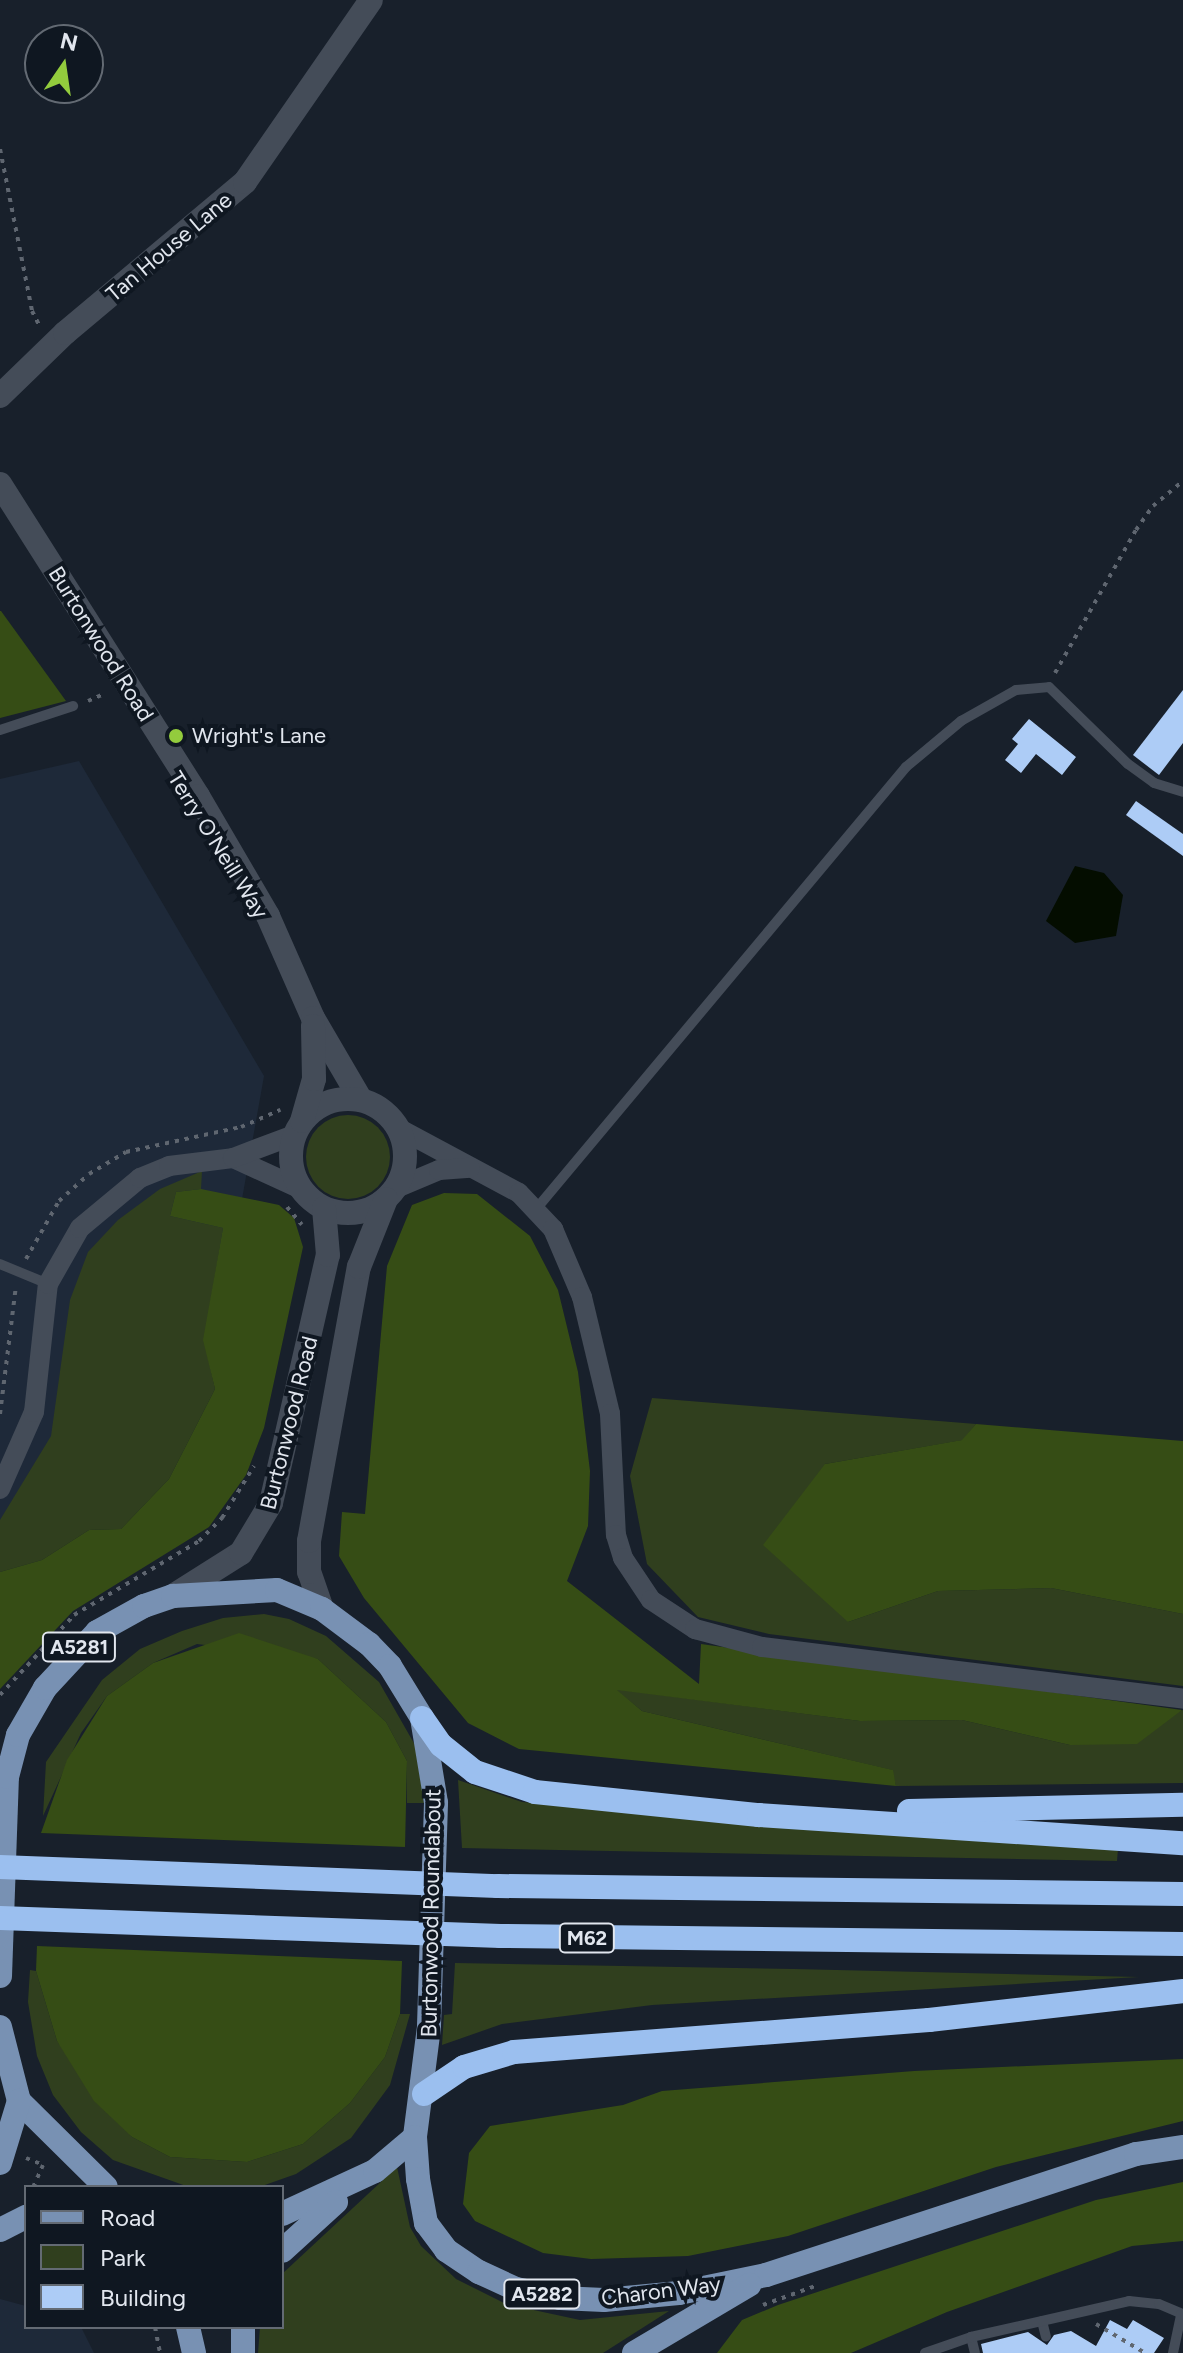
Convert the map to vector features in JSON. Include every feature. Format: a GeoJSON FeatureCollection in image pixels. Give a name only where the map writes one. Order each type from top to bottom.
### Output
{"type":"FeatureCollection","features":[{"type":"Feature","properties":{"kind":"highway"},"geometry":{"type":"LineString","coordinates":[[422,1718],[458,1760],[511,1788],[759,1815],[1183,1843]]}},
{"type":"Feature","properties":{"kind":"highway"},"geometry":{"type":"LineString","coordinates":[[759,1815],[1183,1805]]}},
{"type":"Feature","properties":{"kind":"highway"},"geometry":{"type":"LineString","coordinates":[[0,1867],[498,1886],[1183,1894]]}},
{"type":"Feature","properties":{"kind":"highway","name":"M62"},"geometry":{"type":"LineString","coordinates":[[0,1918],[517,1937],[1183,1944]]}},
{"type":"Feature","properties":{"kind":"highway"},"geometry":{"type":"LineString","coordinates":[[424,2094],[464,2067],[514,2052],[929,2020],[1183,1991]]}},
{"type":"Feature","properties":{"kind":"main road","name":"Burtonwood Roundabout"},"geometry":{"type":"LineString","coordinates":[[0,1976],[9,1742],[45,1688],[78,1648],[123,1616],[173,1596],[277,1590],[322,1609],[390,1666],[422,1718],[436,1803],[424,2094],[415,2137]]}},
{"type":"Feature","properties":{"kind":"main road"},"geometry":{"type":"LineString","coordinates":[[0,2027],[10,2086],[4,2156]]}},
{"type":"Feature","properties":{"kind":"main road"},"geometry":{"type":"LineString","coordinates":[[10,2086],[104,2185]]}},
{"type":"Feature","properties":{"kind":"main road"},"geometry":{"type":"LineString","coordinates":[[284,2249],[415,2137]]}},
{"type":"Feature","properties":{"kind":"main road","name":"Charon Way"},"geometry":{"type":"LineString","coordinates":[[415,2137],[426,2223],[446,2250],[516,2289],[604,2300],[679,2293],[766,2275],[1136,2154],[1183,2147]]}},
{"type":"Feature","properties":{"kind":"main road"},"geometry":{"type":"LineString","coordinates":[[284,2213],[375,2171]]}},
{"type":"Feature","properties":{"kind":"main road"},"geometry":{"type":"LineString","coordinates":[[0,2230],[24,2218]]}},
{"type":"Feature","properties":{"kind":"main road","name":"Charon Way"},"geometry":{"type":"LineString","coordinates":[[634,2353],[766,2275]]}},
{"type":"Feature","properties":{"kind":"main road"},"geometry":{"type":"LineString","coordinates":[[188,2329],[194,2353]]}},
{"type":"Feature","properties":{"kind":"main road"},"geometry":{"type":"LineString","coordinates":[[243,2329],[243,2353]]}},
{"type":"Feature","properties":{"kind":"street","name":"Tan House Lane"},"geometry":{"type":"LineString","coordinates":[[0,396],[51,347],[245,182],[371,0]]}},
{"type":"Feature","properties":{"kind":"street","name":"Burtonwood Road"},"geometry":{"type":"LineString","coordinates":[[0,484],[213,823],[273,926],[313,1018],[361,1100]]}},
{"type":"Feature","properties":{"kind":"street","name":"Burtonwood Road"},"geometry":{"type":"LineString","coordinates":[[298,1128],[314,1079],[313,1018]]}},
{"type":"Feature","properties":{"kind":"street"},"geometry":{"type":"LineString","coordinates":[[0,1489],[34,1412],[48,1284],[80,1228],[117,1192],[169,1166],[233,1158],[298,1128],[328,1102],[361,1100],[376,1106],[398,1128],[537,1208],[567,1259],[590,1325],[610,1414],[616,1535],[623,1558],[651,1600],[695,1629],[762,1647],[1183,1699]]}},
{"type":"Feature","properties":{"kind":"street"},"geometry":{"type":"LineString","coordinates":[[291,1196],[291,1163],[298,1128]]}},
{"type":"Feature","properties":{"kind":"street"},"geometry":{"type":"LineString","coordinates":[[390,1194],[405,1159],[398,1128]]}},
{"type":"Feature","properties":{"kind":"street"},"geometry":{"type":"LineString","coordinates":[[233,1158],[291,1196],[324,1208],[359,1212],[439,1170],[470,1168]]}},
{"type":"Feature","properties":{"kind":"street","name":"Burtonwood Road"},"geometry":{"type":"LineString","coordinates":[[322,1609],[309,1572],[309,1541],[359,1267],[390,1194]]}},
{"type":"Feature","properties":{"kind":"street","name":"Burtonwood Road"},"geometry":{"type":"LineString","coordinates":[[173,1596],[241,1553],[271,1503],[328,1255],[324,1208]]}},
{"type":"Feature","properties":{"kind":"lane"},"geometry":{"type":"LineString","coordinates":[[537,1208],[906,767],[992,701],[1016,690],[1049,687],[1128,764],[1154,783],[1183,792]]}},
{"type":"Feature","properties":{"kind":"lane"},"geometry":{"type":"LineString","coordinates":[[0,730],[73,706]]}},
{"type":"Feature","properties":{"kind":"lane"},"geometry":{"type":"LineString","coordinates":[[0,1264],[48,1284]]}},
{"type":"Feature","properties":{"kind":"lane"},"geometry":{"type":"LineString","coordinates":[[925,2353],[971,2337],[1144,2301],[1182,2314],[1173,2353]]}},
{"type":"Feature","properties":{"kind":"lane"},"geometry":{"type":"LineString","coordinates":[[1042,2321],[1046,2337]]}},
{"type":"Feature","properties":{"kind":"lane"},"geometry":{"type":"LineString","coordinates":[[971,2337],[975,2353]]}},
{"type":"Feature","properties":{"kind":"path"},"geometry":{"type":"LineString","coordinates":[[0,149],[32,311],[51,347]]}},
{"type":"Feature","properties":{"kind":"path"},"geometry":{"type":"LineString","coordinates":[[1049,687],[1136,530],[1153,506],[1183,481]]}},
{"type":"Feature","properties":{"kind":"path"},"geometry":{"type":"LineString","coordinates":[[96,681],[113,708]]}},
{"type":"Feature","properties":{"kind":"path"},"geometry":{"type":"LineString","coordinates":[[291,1196],[304,1232]]}},
{"type":"Feature","properties":{"kind":"path"},"geometry":{"type":"LineString","coordinates":[[0,1414],[11,1301]]}},
{"type":"Feature","properties":{"kind":"path"},"geometry":{"type":"LineString","coordinates":[[0,1695],[74,1615],[199,1541],[222,1518],[259,1457]]}},
{"type":"Feature","properties":{"kind":"path"},"geometry":{"type":"LineString","coordinates":[[4,2156],[43,2165],[34,2185]]}},
{"type":"Feature","properties":{"kind":"path"},"geometry":{"type":"LineString","coordinates":[[1077,2313],[1145,2353]]}},
{"type":"Feature","properties":{"kind":"path"},"geometry":{"type":"LineString","coordinates":[[155,2329],[160,2353]]}},
{"type":"Feature","properties":{"kind":"shaded area"},"geometry":{"type":"Polygon","coordinates":[[[79,761],[264,1076],[208,1389],[0,1570],[0,779],[79,761]]]}},
{"type":"Feature","properties":{"kind":"shaded area"},"geometry":{"type":"Polygon","coordinates":[[[1075,866],[1104,873],[1123,895],[1116,936],[1075,943],[1046,921],[1075,866]]]}},
{"type":"Feature","properties":{"kind":"shaded area"},"geometry":{"type":"Polygon","coordinates":[[[0,2299],[24,2305],[24,2329],[82,2329],[94,2353],[0,2353],[0,2299]]]}},
{"type":"Feature","properties":{"kind":"green space"},"geometry":{"type":"Polygon","coordinates":[[[1,611],[66,701],[0,718],[1,611]]]}},
{"type":"Feature","properties":{"kind":"green space"},"geometry":{"type":"Polygon","coordinates":[[[348,1115],[371,1122],[383,1134],[390,1157],[383,1180],[371,1192],[348,1199],[325,1192],[313,1180],[306,1157],[313,1134],[325,1122],[348,1115]]]}},
{"type":"Feature","properties":{"kind":"green space"},"geometry":{"type":"Polygon","coordinates":[[[202,1171],[201,1189],[176,1192],[170,1216],[223,1228],[204,1340],[215,1389],[169,1479],[121,1529],[89,1530],[42,1560],[0,1572],[0,1520],[51,1436],[70,1300],[88,1252],[118,1220],[160,1189],[202,1171]]]}},
{"type":"Feature","properties":{"kind":"green space"},"geometry":{"type":"Polygon","coordinates":[[[201,1189],[279,1205],[294,1218],[303,1247],[264,1428],[246,1475],[209,1527],[73,1611],[0,1689],[0,1572],[42,1560],[89,1530],[121,1529],[169,1479],[215,1389],[203,1340],[223,1228],[170,1216],[176,1192],[201,1189]]]}},
{"type":"Feature","properties":{"kind":"green space"},"geometry":{"type":"Polygon","coordinates":[[[444,1193],[477,1194],[530,1236],[558,1290],[578,1372],[590,1471],[588,1526],[567,1581],[699,1684],[701,1644],[1182,1710],[1137,1744],[1070,1745],[962,1720],[860,1721],[617,1690],[642,1711],[893,1770],[896,1786],[519,1749],[468,1723],[364,1598],[339,1556],[342,1512],[365,1514],[387,1266],[412,1205],[444,1193]]]}},
{"type":"Feature","properties":{"kind":"green space"},"geometry":{"type":"Polygon","coordinates":[[[652,1398],[976,1424],[963,1440],[825,1464],[848,1622],[938,1591],[1051,1588],[1183,1614],[1183,1686],[769,1634],[698,1617],[647,1564],[630,1476],[652,1398]]]}},
{"type":"Feature","properties":{"kind":"green space"},"geometry":{"type":"Polygon","coordinates":[[[976,1424],[1183,1441],[1183,1614],[1051,1588],[938,1591],[848,1622],[763,1545],[825,1464],[962,1440],[976,1424]]]}},
{"type":"Feature","properties":{"kind":"green space"},"geometry":{"type":"Polygon","coordinates":[[[264,1614],[289,1619],[326,1636],[379,1682],[415,1745],[424,1803],[407,1803],[407,1761],[386,1722],[318,1659],[197,1644],[153,1663],[107,1696],[81,1733],[43,1816],[46,1762],[102,1680],[140,1649],[182,1631],[223,1618],[264,1614]]]}},
{"type":"Feature","properties":{"kind":"green space"},"geometry":{"type":"Polygon","coordinates":[[[239,1633],[318,1659],[386,1722],[407,1761],[405,1847],[41,1833],[67,1760],[107,1696],[153,1663],[239,1633]]]}},
{"type":"Feature","properties":{"kind":"green space"},"geometry":{"type":"Polygon","coordinates":[[[615,1689],[860,1721],[962,1720],[1070,1745],[1183,1710],[1183,1783],[896,1786],[892,1770],[642,1711],[615,1689]]]}},
{"type":"Feature","properties":{"kind":"green space"},"geometry":{"type":"Polygon","coordinates":[[[458,1780],[522,1802],[1118,1849],[1117,1861],[462,1848],[458,1780]]]}},
{"type":"Feature","properties":{"kind":"green space"},"geometry":{"type":"Polygon","coordinates":[[[37,1946],[402,1961],[400,2014],[385,2057],[350,2103],[303,2144],[247,2162],[170,2157],[132,2137],[94,2101],[57,2041],[36,1971],[37,1946]]]}},
{"type":"Feature","properties":{"kind":"green space"},"geometry":{"type":"Polygon","coordinates":[[[455,1963],[1139,1977],[652,2005],[502,2024],[442,2045],[444,2015],[452,2014],[455,1963]]]}},
{"type":"Feature","properties":{"kind":"green space"},"geometry":{"type":"Polygon","coordinates":[[[30,1970],[36,1971],[57,2041],[132,2137],[170,2157],[247,2162],[303,2144],[350,2103],[385,2057],[400,2014],[410,2014],[390,2085],[351,2138],[296,2174],[265,2185],[183,2185],[113,2160],[81,2132],[53,2095],[37,2056],[28,2002],[30,1970]]]}},
{"type":"Feature","properties":{"kind":"green space"},"geometry":{"type":"Polygon","coordinates":[[[1183,2059],[1183,2121],[996,2167],[788,2236],[688,2256],[591,2259],[543,2253],[475,2221],[463,2204],[469,2153],[490,2126],[623,2105],[662,2091],[914,2071],[1183,2059]]]}},
{"type":"Feature","properties":{"kind":"green space"},"geometry":{"type":"Polygon","coordinates":[[[397,2167],[410,2227],[421,2246],[456,2279],[506,2304],[580,2320],[669,2311],[603,2353],[258,2353],[260,2329],[284,2329],[284,2272],[397,2167]]]}},
{"type":"Feature","properties":{"kind":"green space"},"geometry":{"type":"Polygon","coordinates":[[[1183,2182],[1183,2241],[1132,2246],[947,2312],[851,2353],[717,2353],[742,2320],[778,2305],[1096,2200],[1183,2182]]]}},
{"type":"Feature","properties":{"kind":"building"},"geometry":{"type":"Polygon","coordinates":[[[1183,690],[1183,743],[1159,775],[1133,755],[1183,690]]]}},
{"type":"Feature","properties":{"kind":"building"},"geometry":{"type":"Polygon","coordinates":[[[1029,719],[1076,757],[1062,775],[1036,754],[1021,773],[1005,760],[1018,744],[1012,739],[1029,719]]]}},
{"type":"Feature","properties":{"kind":"building"},"geometry":{"type":"Polygon","coordinates":[[[1136,801],[1183,834],[1183,856],[1126,815],[1136,801]]]}},
{"type":"Feature","properties":{"kind":"building"},"geometry":{"type":"Polygon","coordinates":[[[1110,2320],[1127,2329],[1133,2320],[1164,2338],[1154,2353],[983,2353],[981,2344],[1028,2332],[1047,2345],[1054,2335],[1071,2331],[1096,2346],[1110,2320]]]}},
{"type":"Feature","properties":{"kind":"place","name":"Wright's Lane"},"geometry":{"type":"Point","coordinates":[176,736]}}]}
